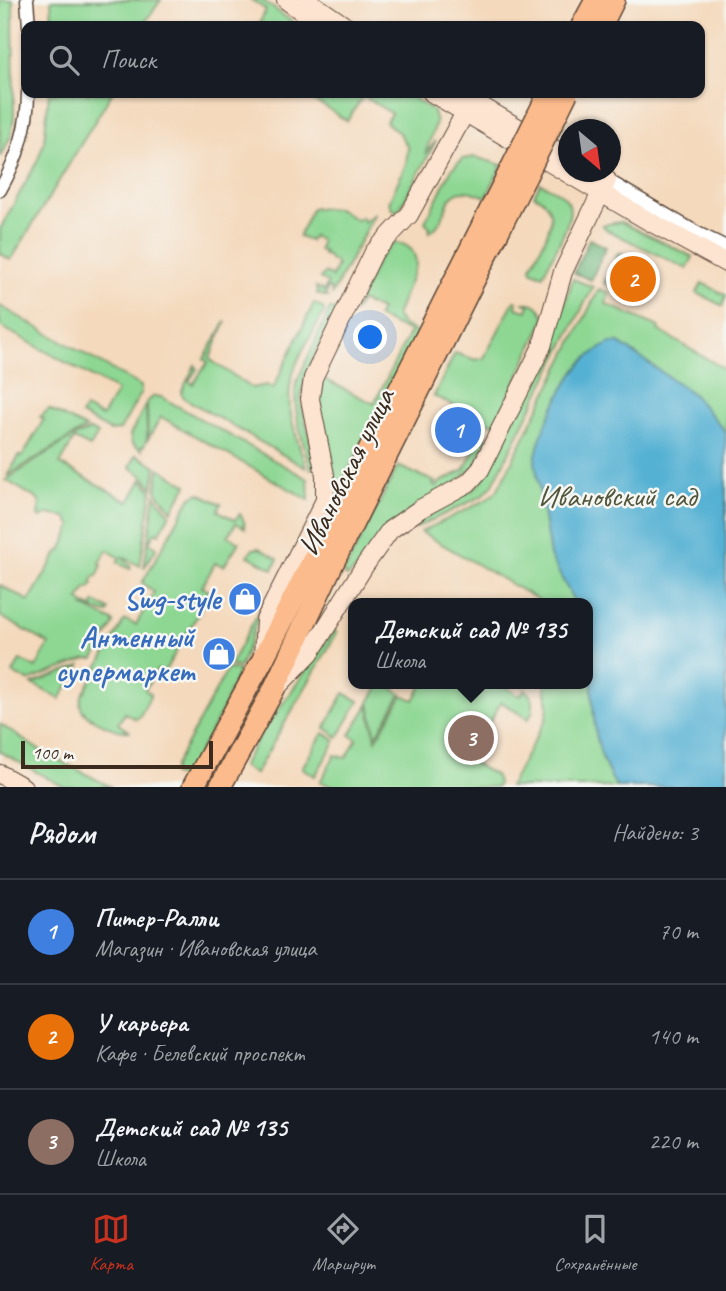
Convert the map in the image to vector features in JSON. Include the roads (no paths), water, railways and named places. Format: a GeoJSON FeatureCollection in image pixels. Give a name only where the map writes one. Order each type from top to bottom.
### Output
{"type":"FeatureCollection","features":[{"type":"Feature","properties":{"kind":"main road"},"geometry":{"type":"LineString","coordinates":[[585,21],[596,0]]}},
{"type":"Feature","properties":{"kind":"main road"},"geometry":{"type":"LineString","coordinates":[[604,21],[614,0]]}},
{"type":"Feature","properties":{"kind":"main road","name":"Ивановская улица"},"geometry":{"type":"LineString","coordinates":[[220,787],[273,691],[320,593],[518,173],[547,98]]}},
{"type":"Feature","properties":{"kind":"main road","name":"Ивановская улица"},"geometry":{"type":"LineString","coordinates":[[193,787],[518,173],[564,98]]}},
{"type":"Feature","properties":{"kind":"street"},"geometry":{"type":"LineString","coordinates":[[27,0],[29,21]]}},
{"type":"Feature","properties":{"kind":"street"},"geometry":{"type":"LineString","coordinates":[[286,0],[315,21]]}},
{"type":"Feature","properties":{"kind":"street"},"geometry":{"type":"LineString","coordinates":[[307,0],[338,21]]}},
{"type":"Feature","properties":{"kind":"street"},"geometry":{"type":"LineString","coordinates":[[0,190],[13,166],[28,115],[28,98]]}},
{"type":"Feature","properties":{"kind":"street"},"geometry":{"type":"LineString","coordinates":[[465,102],[558,151]]}},
{"type":"Feature","properties":{"kind":"street"},"geometry":{"type":"LineString","coordinates":[[465,102],[558,156]]}},
{"type":"Feature","properties":{"kind":"street","name":"Ивановская улица"},"geometry":{"type":"LineString","coordinates":[[262,661],[265,620],[326,500],[323,462],[310,398],[313,378],[374,252],[409,215],[465,102]]}},
{"type":"Feature","properties":{"kind":"street","name":"Ивановская улица"},"geometry":{"type":"LineString","coordinates":[[273,691],[310,653],[372,553],[390,530],[420,509],[468,483],[480,470],[542,346],[563,272],[601,182]]}},
{"type":"Feature","properties":{"kind":"street"},"geometry":{"type":"LineString","coordinates":[[602,182],[645,219],[726,263]]}},
{"type":"Feature","properties":{"kind":"street"},"geometry":{"type":"LineString","coordinates":[[603,182],[726,247]]}},
{"type":"Feature","properties":{"kind":"street"},"geometry":{"type":"LineString","coordinates":[[320,593],[322,602],[328,607],[335,608],[342,604]]}},
{"type":"Feature","properties":{"kind":"street"},"geometry":{"type":"LineString","coordinates":[[0,774],[23,787]]}},
{"type":"Feature","properties":{"kind":"water","name":"Ивановский сад"},"geometry":{"type":"Polygon","coordinates":[[[610,343],[619,343],[692,393],[726,432],[726,787],[617,787],[598,745],[592,689],[593,598],[572,598],[550,556],[535,462],[546,424],[560,395],[575,371],[610,343]]]}},
{"type":"Feature","properties":{"kind":"place","name":"У карьера"},"geometry":{"type":"Point","coordinates":[633,279]}},
{"type":"Feature","properties":{"kind":"place","name":"Питер-Ралли"},"geometry":{"type":"Point","coordinates":[458,430]}},
{"type":"Feature","properties":{"kind":"place","name":"Swg-style"},"geometry":{"type":"Point","coordinates":[245,599]}},
{"type":"Feature","properties":{"kind":"place","name":"Антенный супермаркет"},"geometry":{"type":"Point","coordinates":[219,654]}},
{"type":"Feature","properties":{"kind":"place","name":"Детский сад № 135"},"geometry":{"type":"Point","coordinates":[471,738]}}]}
